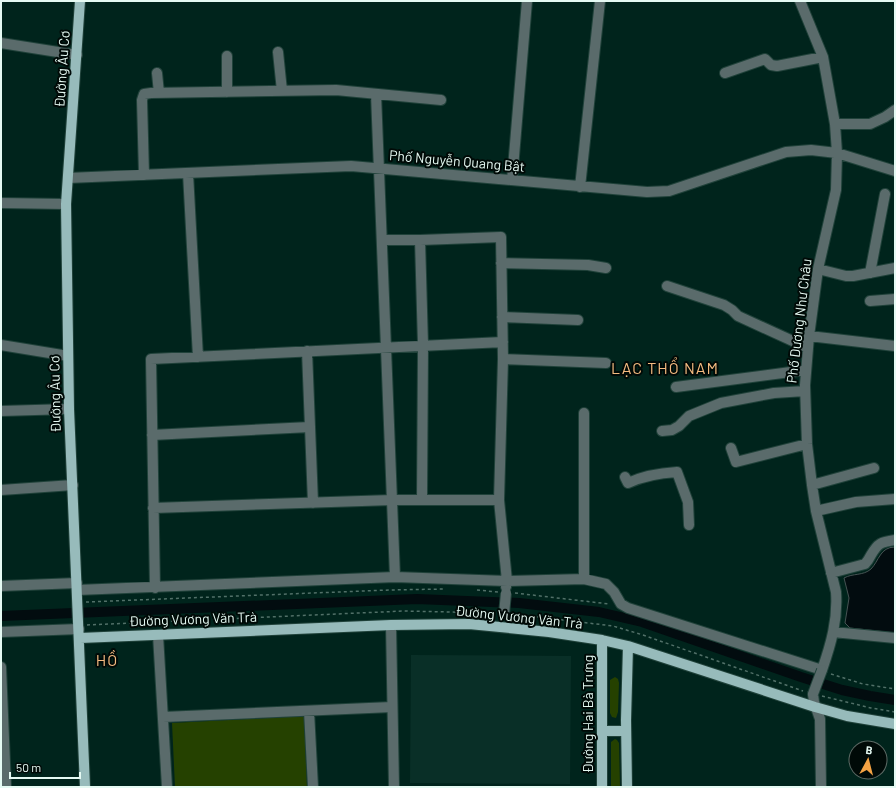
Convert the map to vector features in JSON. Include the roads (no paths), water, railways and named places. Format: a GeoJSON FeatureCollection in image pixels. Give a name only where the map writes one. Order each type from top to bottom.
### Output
{"type":"FeatureCollection","features":[{"type":"Feature","properties":{"kind":"main road","name":"Đường Âu Cơ"},"geometry":{"type":"LineString","coordinates":[[80,1],[66,204],[69,410],[85,787]]}},
{"type":"Feature","properties":{"kind":"main road","name":"Đường Vương Văn Trà"},"geometry":{"type":"LineString","coordinates":[[79,634],[158,635],[391,625],[469,624],[549,632],[602,640],[628,646],[816,707],[847,716],[895,724]]}},
{"type":"Feature","properties":{"kind":"main road","name":"Đường Hai Bà Trưng"},"geometry":{"type":"LineString","coordinates":[[602,640],[602,787]]}},
{"type":"Feature","properties":{"kind":"main road"},"geometry":{"type":"LineString","coordinates":[[627,787],[626,731],[628,646]]}},
{"type":"Feature","properties":{"kind":"main road"},"geometry":{"type":"LineString","coordinates":[[602,731],[626,731]]}},
{"type":"Feature","properties":{"kind":"street"},"geometry":{"type":"LineString","coordinates":[[512,180],[526,1]]}},
{"type":"Feature","properties":{"kind":"street"},"geometry":{"type":"LineString","coordinates":[[580,187],[600,1]]}},
{"type":"Feature","properties":{"kind":"street","name":"Phố Dương Như Châu"},"geometry":{"type":"LineString","coordinates":[[802,2],[823,57],[835,124],[837,153],[836,190],[818,269],[809,336],[805,391],[807,444],[812,485],[816,511],[836,592],[837,605],[830,646],[813,694],[813,700],[816,707]]}},
{"type":"Feature","properties":{"kind":"street"},"geometry":{"type":"LineString","coordinates":[[1,42],[77,55]]}},
{"type":"Feature","properties":{"kind":"street"},"geometry":{"type":"LineString","coordinates":[[278,52],[282,91]]}},
{"type":"Feature","properties":{"kind":"street"},"geometry":{"type":"LineString","coordinates":[[227,56],[227,92]]}},
{"type":"Feature","properties":{"kind":"street"},"geometry":{"type":"LineString","coordinates":[[725,73],[765,59],[771,66],[776,66],[823,57]]}},
{"type":"Feature","properties":{"kind":"street"},"geometry":{"type":"LineString","coordinates":[[157,73],[160,93]]}},
{"type":"Feature","properties":{"kind":"street"},"geometry":{"type":"LineString","coordinates":[[144,175],[142,100],[144,94],[336,90],[441,100]]}},
{"type":"Feature","properties":{"kind":"street"},"geometry":{"type":"LineString","coordinates":[[376,94],[395,577]]}},
{"type":"Feature","properties":{"kind":"street"},"geometry":{"type":"LineString","coordinates":[[835,124],[870,124],[885,117],[895,110]]}},
{"type":"Feature","properties":{"kind":"street","name":"Phố Nguyễn Quang Bật"},"geometry":{"type":"LineString","coordinates":[[68,178],[351,166],[647,192],[669,191],[786,152],[811,150],[837,153],[895,171]]}},
{"type":"Feature","properties":{"kind":"street"},"geometry":{"type":"LineString","coordinates":[[188,173],[198,357]]}},
{"type":"Feature","properties":{"kind":"street"},"geometry":{"type":"LineString","coordinates":[[870,273],[885,194]]}},
{"type":"Feature","properties":{"kind":"street"},"geometry":{"type":"LineString","coordinates":[[1,203],[66,204]]}},
{"type":"Feature","properties":{"kind":"street"},"geometry":{"type":"LineString","coordinates":[[382,240],[501,237],[503,359],[499,500],[507,581],[503,627]]}},
{"type":"Feature","properties":{"kind":"street"},"geometry":{"type":"LineString","coordinates":[[420,240],[423,345],[422,500]]}},
{"type":"Feature","properties":{"kind":"street"},"geometry":{"type":"LineString","coordinates":[[501,263],[588,265],[606,268]]}},
{"type":"Feature","properties":{"kind":"street"},"geometry":{"type":"LineString","coordinates":[[818,269],[846,276],[853,276],[895,268]]}},
{"type":"Feature","properties":{"kind":"street"},"geometry":{"type":"LineString","coordinates":[[667,286],[724,306],[732,310],[738,316],[808,348]]}},
{"type":"Feature","properties":{"kind":"street"},"geometry":{"type":"LineString","coordinates":[[870,301],[895,299]]}},
{"type":"Feature","properties":{"kind":"street"},"geometry":{"type":"LineString","coordinates":[[502,316],[578,320]]}},
{"type":"Feature","properties":{"kind":"street"},"geometry":{"type":"LineString","coordinates":[[809,336],[895,346]]}},
{"type":"Feature","properties":{"kind":"street"},"geometry":{"type":"LineString","coordinates":[[155,588],[151,359],[503,342]]}},
{"type":"Feature","properties":{"kind":"street"},"geometry":{"type":"LineString","coordinates":[[1,345],[68,356]]}},
{"type":"Feature","properties":{"kind":"street"},"geometry":{"type":"LineString","coordinates":[[307,351],[313,503]]}},
{"type":"Feature","properties":{"kind":"street"},"geometry":{"type":"LineString","coordinates":[[503,359],[606,363]]}},
{"type":"Feature","properties":{"kind":"street"},"geometry":{"type":"LineString","coordinates":[[676,387],[806,370]]}},
{"type":"Feature","properties":{"kind":"street"},"geometry":{"type":"LineString","coordinates":[[662,431],[672,430],[679,426],[689,416],[721,403],[774,393],[805,391]]}},
{"type":"Feature","properties":{"kind":"street"},"geometry":{"type":"LineString","coordinates":[[1,411],[69,410]]}},
{"type":"Feature","properties":{"kind":"street"},"geometry":{"type":"LineString","coordinates":[[584,413],[584,579]]}},
{"type":"Feature","properties":{"kind":"street"},"geometry":{"type":"LineString","coordinates":[[152,435],[310,427]]}},
{"type":"Feature","properties":{"kind":"street"},"geometry":{"type":"LineString","coordinates":[[731,448],[736,462],[807,444]]}},
{"type":"Feature","properties":{"kind":"street"},"geometry":{"type":"LineString","coordinates":[[812,485],[874,468]]}},
{"type":"Feature","properties":{"kind":"street"},"geometry":{"type":"LineString","coordinates":[[625,477],[628,482],[662,473],[677,472],[688,502],[689,525]]}},
{"type":"Feature","properties":{"kind":"street"},"geometry":{"type":"LineString","coordinates":[[1,490],[73,485]]}},
{"type":"Feature","properties":{"kind":"street"},"geometry":{"type":"LineString","coordinates":[[816,511],[856,502],[895,499]]}},
{"type":"Feature","properties":{"kind":"street"},"geometry":{"type":"LineString","coordinates":[[153,508],[392,500],[499,500]]}},
{"type":"Feature","properties":{"kind":"street"},"geometry":{"type":"LineString","coordinates":[[831,573],[865,564],[877,545],[882,542],[895,540]]}},
{"type":"Feature","properties":{"kind":"street"},"geometry":{"type":"LineString","coordinates":[[1,586],[77,593],[395,577],[507,581],[584,579],[606,584],[614,592],[621,604],[628,608],[822,670]]}},
{"type":"Feature","properties":{"kind":"street"},"geometry":{"type":"LineString","coordinates":[[391,625],[394,787]]}},
{"type":"Feature","properties":{"kind":"street"},"geometry":{"type":"LineString","coordinates":[[1,632],[79,634]]}},
{"type":"Feature","properties":{"kind":"street"},"geometry":{"type":"LineString","coordinates":[[833,632],[895,638]]}},
{"type":"Feature","properties":{"kind":"street"},"geometry":{"type":"LineString","coordinates":[[158,635],[167,787]]}},
{"type":"Feature","properties":{"kind":"street"},"geometry":{"type":"LineString","coordinates":[[1,667],[2,743],[6,787]]}},
{"type":"Feature","properties":{"kind":"street"},"geometry":{"type":"LineString","coordinates":[[163,718],[392,707]]}},
{"type":"Feature","properties":{"kind":"street"},"geometry":{"type":"LineString","coordinates":[[816,707],[821,730],[820,787]]}},
{"type":"Feature","properties":{"kind":"street"},"geometry":{"type":"LineString","coordinates":[[309,711],[313,787]]}},
{"type":"Feature","properties":{"kind":"waterway"},"geometry":{"type":"LineString","coordinates":[[1,616],[417,599],[519,603],[599,612],[642,622],[842,690],[895,700]]}},
{"type":"Feature","properties":{"kind":"district","name":"LẠC THỔ NAM"},"geometry":{"type":"Point","coordinates":[665,368]}},
{"type":"Feature","properties":{"kind":"district","name":"HỒ"},"geometry":{"type":"Point","coordinates":[107,660]}}]}
